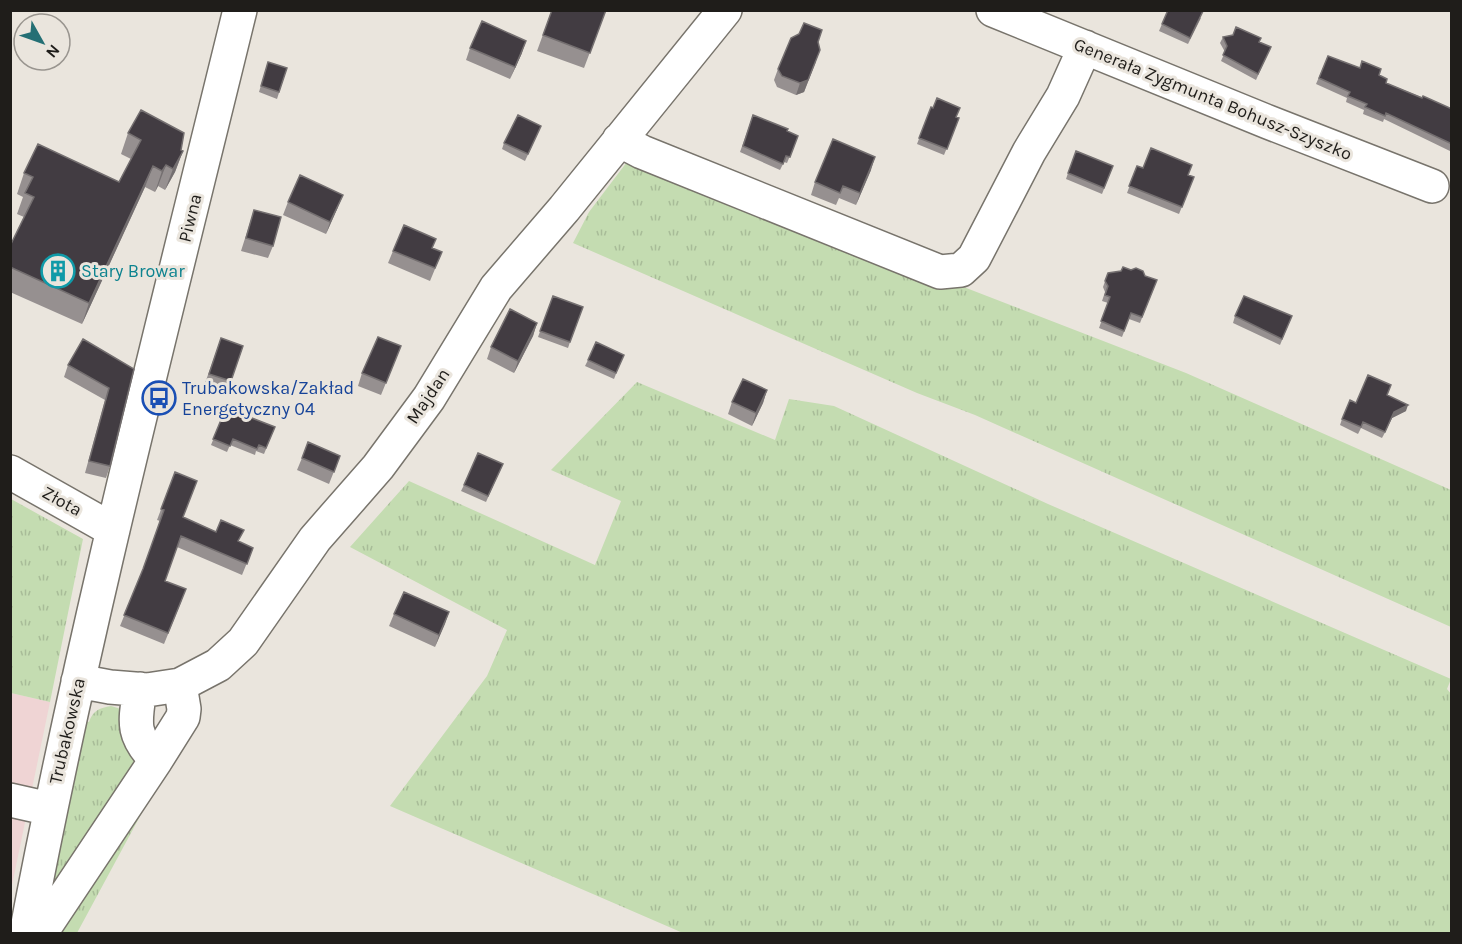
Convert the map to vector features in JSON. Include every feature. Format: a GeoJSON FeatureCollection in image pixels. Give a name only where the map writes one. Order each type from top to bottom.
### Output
{"type":"FeatureCollection","features":[{"type":"Feature","properties":{"kind":"street","name":"Piwna"},"geometry":{"type":"LineString","coordinates":[[114,530],[240,10]]}},
{"type":"Feature","properties":{"kind":"street","name":"Majdan"},"geometry":{"type":"LineString","coordinates":[[78,681],[110,687],[147,690],[180,685],[218,665],[243,642],[315,539],[378,467],[429,398],[496,288],[564,209],[725,10]]}},
{"type":"Feature","properties":{"kind":"street","name":"Generała Zygmunta Bohusz-Szyszko"},"geometry":{"type":"LineString","coordinates":[[993,10],[1432,186]]}},
{"type":"Feature","properties":{"kind":"street"},"geometry":{"type":"LineString","coordinates":[[619,140],[642,152],[940,272],[961,270],[974,258],[1029,152],[1064,96],[1084,47]]}},
{"type":"Feature","properties":{"kind":"street","name":"Złota"},"geometry":{"type":"LineString","coordinates":[[10,472],[114,530]]}},
{"type":"Feature","properties":{"kind":"street","name":"Trubakowska"},"geometry":{"type":"LineString","coordinates":[[26,933],[50,809],[114,530]]}},
{"type":"Feature","properties":{"kind":"street"},"geometry":{"type":"LineString","coordinates":[[40,933],[183,717],[180,685]]}},
{"type":"Feature","properties":{"kind":"street"},"geometry":{"type":"LineString","coordinates":[[140,689],[136,717],[137,731],[140,741],[156,760]]}},
{"type":"Feature","properties":{"kind":"street"},"geometry":{"type":"LineString","coordinates":[[10,800],[50,809]]}},
{"type":"Feature","properties":{"kind":"shaded area"},"geometry":{"type":"Polygon","coordinates":[[[11,693],[50,702],[11,890],[11,693]]]}},
{"type":"Feature","properties":{"kind":"green space"},"geometry":{"type":"Polygon","coordinates":[[[630,158],[1186,373],[1451,490],[1451,627],[975,415],[917,393],[573,243],[589,212],[630,158]]]}},
{"type":"Feature","properties":{"kind":"green space"},"geometry":{"type":"Polygon","coordinates":[[[637,382],[775,440],[789,399],[834,406],[1048,504],[1451,679],[1447,689],[1452,695],[1451,933],[683,933],[390,806],[487,676],[507,630],[350,547],[409,481],[595,565],[621,501],[551,470],[637,382]]]}},
{"type":"Feature","properties":{"kind":"green space"},"geometry":{"type":"Polygon","coordinates":[[[11,499],[83,539],[50,702],[11,693],[11,499]]]}},
{"type":"Feature","properties":{"kind":"green space"},"geometry":{"type":"Polygon","coordinates":[[[111,706],[121,709],[140,762],[44,910],[83,720],[89,722],[97,710],[111,706]]]}},
{"type":"Feature","properties":{"kind":"green space"},"geometry":{"type":"Polygon","coordinates":[[[193,718],[77,933],[56,933],[193,718]]]}},
{"type":"Feature","properties":{"kind":"building"},"geometry":{"type":"Polygon","coordinates":[[[552,10],[606,10],[590,53],[543,35],[552,10]]]}},
{"type":"Feature","properties":{"kind":"building"},"geometry":{"type":"Polygon","coordinates":[[[1168,10],[1203,11],[1190,38],[1162,24],[1168,10]]]}},
{"type":"Feature","properties":{"kind":"building"},"geometry":{"type":"Polygon","coordinates":[[[482,21],[526,41],[515,67],[470,48],[482,21]]]}},
{"type":"Feature","properties":{"kind":"building"},"geometry":{"type":"Polygon","coordinates":[[[804,23],[822,30],[818,42],[820,50],[808,80],[800,83],[782,76],[778,69],[791,38],[799,34],[804,23]]]}},
{"type":"Feature","properties":{"kind":"building"},"geometry":{"type":"Polygon","coordinates":[[[1236,27],[1261,38],[1259,42],[1271,47],[1258,74],[1223,55],[1227,46],[1223,37],[1233,35],[1236,27]]]}},
{"type":"Feature","properties":{"kind":"building"},"geometry":{"type":"Polygon","coordinates":[[[1328,56],[1360,68],[1362,61],[1381,69],[1379,75],[1387,79],[1386,83],[1452,109],[1452,144],[1386,113],[1385,116],[1365,107],[1367,104],[1348,96],[1350,92],[1319,78],[1328,56]]]}},
{"type":"Feature","properties":{"kind":"building"},"geometry":{"type":"Polygon","coordinates":[[[268,62],[287,68],[279,92],[261,86],[268,62]]]}},
{"type":"Feature","properties":{"kind":"building"},"geometry":{"type":"Polygon","coordinates":[[[937,98],[960,108],[956,117],[959,118],[947,149],[919,138],[937,98]]]}},
{"type":"Feature","properties":{"kind":"building"},"geometry":{"type":"Polygon","coordinates":[[[141,110],[184,133],[181,150],[183,151],[173,169],[166,165],[162,171],[153,166],[89,303],[10,267],[10,246],[34,197],[25,193],[33,177],[24,173],[38,144],[119,182],[141,140],[128,133],[141,110]]]}},
{"type":"Feature","properties":{"kind":"building"},"geometry":{"type":"Polygon","coordinates":[[[518,115],[541,126],[528,154],[504,143],[518,115]]]}},
{"type":"Feature","properties":{"kind":"building"},"geometry":{"type":"Polygon","coordinates":[[[753,115],[788,129],[787,131],[798,136],[790,157],[786,156],[783,164],[743,146],[753,115]]]}},
{"type":"Feature","properties":{"kind":"building"},"geometry":{"type":"Polygon","coordinates":[[[833,139],[875,157],[860,193],[843,186],[840,193],[815,182],[833,139]]]}},
{"type":"Feature","properties":{"kind":"building"},"geometry":{"type":"Polygon","coordinates":[[[1151,148],[1192,165],[1188,175],[1194,177],[1182,207],[1129,186],[1137,166],[1143,168],[1151,148]]]}},
{"type":"Feature","properties":{"kind":"building"},"geometry":{"type":"Polygon","coordinates":[[[1076,151],[1113,166],[1104,188],[1068,173],[1076,151]]]}},
{"type":"Feature","properties":{"kind":"building"},"geometry":{"type":"Polygon","coordinates":[[[300,175],[343,195],[330,222],[288,202],[300,175]]]}},
{"type":"Feature","properties":{"kind":"building"},"geometry":{"type":"Polygon","coordinates":[[[254,210],[281,217],[273,246],[246,238],[254,210]]]}},
{"type":"Feature","properties":{"kind":"building"},"geometry":{"type":"Polygon","coordinates":[[[404,225],[436,239],[432,248],[442,252],[435,268],[393,251],[404,225]]]}},
{"type":"Feature","properties":{"kind":"building"},"geometry":{"type":"Polygon","coordinates":[[[1123,267],[1131,270],[1136,268],[1143,271],[1145,276],[1157,280],[1142,317],[1131,313],[1124,331],[1101,321],[1110,297],[1105,295],[1108,286],[1105,281],[1108,273],[1121,271],[1123,267]]]}},
{"type":"Feature","properties":{"kind":"building"},"geometry":{"type":"Polygon","coordinates":[[[553,296],[583,307],[570,342],[540,331],[553,296]]]}},
{"type":"Feature","properties":{"kind":"building"},"geometry":{"type":"Polygon","coordinates":[[[1244,296],[1292,316],[1282,339],[1235,316],[1244,296]]]}},
{"type":"Feature","properties":{"kind":"building"},"geometry":{"type":"Polygon","coordinates":[[[510,309],[537,323],[518,361],[491,347],[510,309]]]}},
{"type":"Feature","properties":{"kind":"building"},"geometry":{"type":"Polygon","coordinates":[[[378,337],[401,346],[386,383],[362,373],[378,337]]]}},
{"type":"Feature","properties":{"kind":"building"},"geometry":{"type":"Polygon","coordinates":[[[221,338],[243,346],[231,381],[209,374],[221,338]]]}},
{"type":"Feature","properties":{"kind":"building"},"geometry":{"type":"Polygon","coordinates":[[[83,339],[134,369],[110,466],[89,461],[109,388],[68,365],[83,339]]]}},
{"type":"Feature","properties":{"kind":"building"},"geometry":{"type":"Polygon","coordinates":[[[596,342],[624,355],[616,373],[588,360],[596,342]]]}},
{"type":"Feature","properties":{"kind":"building"},"geometry":{"type":"Polygon","coordinates":[[[1368,375],[1391,385],[1387,395],[1408,405],[1394,412],[1385,432],[1363,422],[1361,427],[1342,419],[1350,400],[1356,403],[1368,375]]]}},
{"type":"Feature","properties":{"kind":"building"},"geometry":{"type":"Polygon","coordinates":[[[743,379],[767,390],[756,413],[732,402],[743,379]]]}},
{"type":"Feature","properties":{"kind":"building"},"geometry":{"type":"Polygon","coordinates":[[[226,408],[275,427],[266,448],[259,445],[257,449],[233,439],[230,446],[213,439],[226,408]]]}},
{"type":"Feature","properties":{"kind":"building"},"geometry":{"type":"Polygon","coordinates":[[[308,442],[340,456],[334,472],[302,458],[308,442]]]}},
{"type":"Feature","properties":{"kind":"building"},"geometry":{"type":"Polygon","coordinates":[[[478,453],[503,464],[488,496],[464,485],[478,453]]]}},
{"type":"Feature","properties":{"kind":"building"},"geometry":{"type":"Polygon","coordinates":[[[175,472],[197,481],[183,517],[216,532],[221,520],[244,530],[238,541],[253,548],[247,564],[181,536],[165,581],[186,589],[168,633],[124,615],[143,569],[175,472]]]}},
{"type":"Feature","properties":{"kind":"building"},"geometry":{"type":"Polygon","coordinates":[[[404,592],[449,612],[439,635],[394,614],[404,592]]]}},
{"type":"Feature","properties":{"kind":"place","name":"Stary Browar"},"geometry":{"type":"Point","coordinates":[58,271]}},
{"type":"Feature","properties":{"kind":"place","name":"Trubakowska/Zakład Energetyczny 04"},"geometry":{"type":"Point","coordinates":[159,398]}}]}
